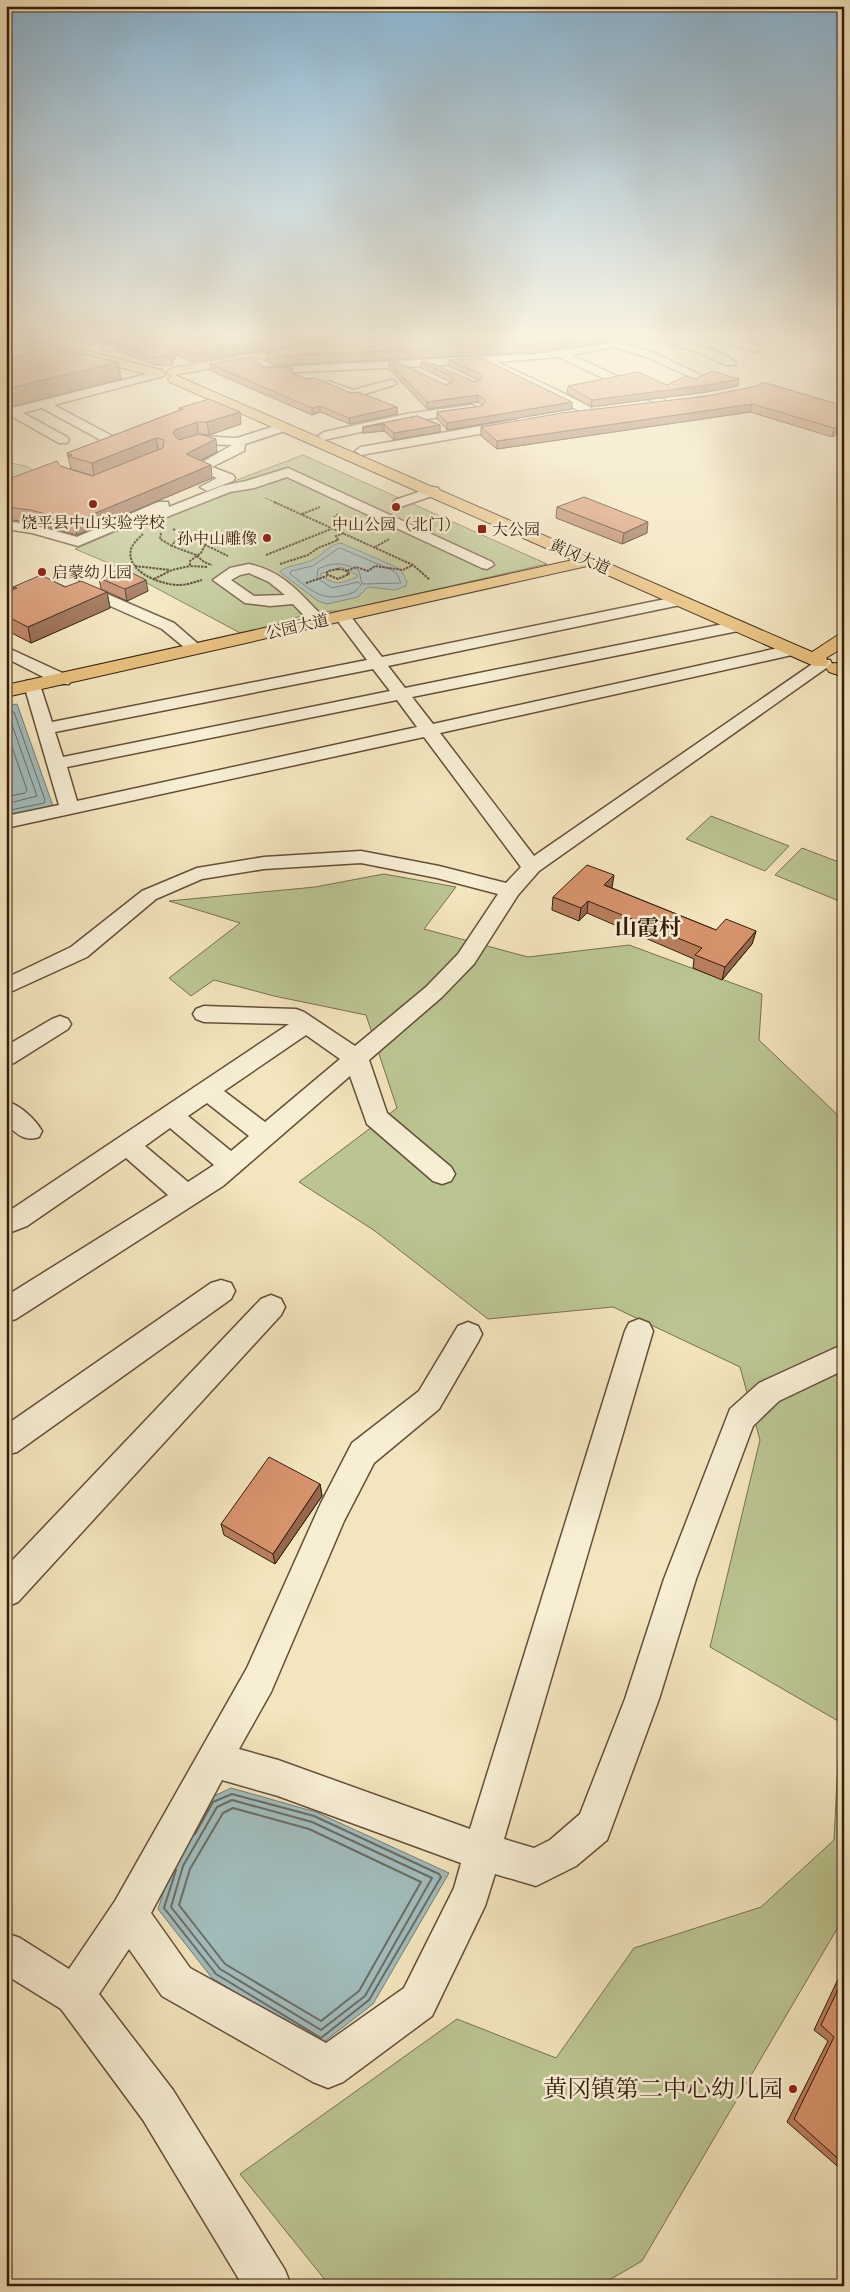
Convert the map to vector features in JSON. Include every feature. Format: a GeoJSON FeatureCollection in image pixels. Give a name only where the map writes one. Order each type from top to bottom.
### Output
{"type":"FeatureCollection","features":[{"type":"Feature","properties":{"kind":"main road","name":"黄冈大道"},"geometry":{"type":"LineString","coordinates":[[336,444],[830,661]]}},
{"type":"Feature","properties":{"kind":"main road","name":"公园大道"},"geometry":{"type":"LineString","coordinates":[[6,691],[63,680],[588,561]]}},
{"type":"Feature","properties":{"kind":"main road"},"geometry":{"type":"LineString","coordinates":[[830,661],[844,639]]}},
{"type":"Feature","properties":{"kind":"street"},"geometry":{"type":"LineString","coordinates":[[182,447],[190,444]]}},
{"type":"Feature","properties":{"kind":"street"},"geometry":{"type":"LineString","coordinates":[[6,525],[33,529],[78,542],[228,478],[201,467],[239,448],[238,444]]}},
{"type":"Feature","properties":{"kind":"street"},"geometry":{"type":"LineString","coordinates":[[361,451],[401,444]]}},
{"type":"Feature","properties":{"kind":"street"},"geometry":{"type":"LineString","coordinates":[[150,519],[227,489],[249,486],[288,472],[487,565]]}},
{"type":"Feature","properties":{"kind":"street"},"geometry":{"type":"LineString","coordinates":[[400,503],[433,491]]}},
{"type":"Feature","properties":{"kind":"street"},"geometry":{"type":"LineString","coordinates":[[296,599],[250,600],[222,580],[227,575],[265,563],[318,621]]}},
{"type":"Feature","properties":{"kind":"street"},"geometry":{"type":"LineString","coordinates":[[61,579],[168,626],[196,649]]}},
{"type":"Feature","properties":{"kind":"street"},"geometry":{"type":"LineString","coordinates":[[44,729],[544,630],[680,601]]}},
{"type":"Feature","properties":{"kind":"street"},"geometry":{"type":"LineString","coordinates":[[342,616],[403,694],[532,867]]}},
{"type":"Feature","properties":{"kind":"street"},"geometry":{"type":"LineString","coordinates":[[56,764],[738,626]]}},
{"type":"Feature","properties":{"kind":"street"},"geometry":{"type":"LineString","coordinates":[[6,822],[792,650]]}},
{"type":"Feature","properties":{"kind":"street"},"geometry":{"type":"LineString","coordinates":[[6,652],[63,680]]}},
{"type":"Feature","properties":{"kind":"street"},"geometry":{"type":"LineString","coordinates":[[6,1311],[214,1179],[434,992],[466,959],[510,891],[532,867],[830,661]]}},
{"type":"Feature","properties":{"kind":"street"},"geometry":{"type":"LineString","coordinates":[[32,685],[44,729],[70,808]]}},
{"type":"Feature","properties":{"kind":"street"},"geometry":{"type":"LineString","coordinates":[[6,987],[79,952],[149,895],[197,874],[264,863],[361,857],[439,872],[510,891]]}},
{"type":"Feature","properties":{"kind":"street"},"geometry":{"type":"LineString","coordinates":[[204,1014],[296,1017],[356,1058],[376,1118],[442,1174]]}},
{"type":"Feature","properties":{"kind":"street"},"geometry":{"type":"LineString","coordinates":[[6,1057],[60,1024]]}},
{"type":"Feature","properties":{"kind":"street"},"geometry":{"type":"LineString","coordinates":[[6,1224],[18,1219],[306,1024]]}},
{"type":"Feature","properties":{"kind":"street"},"geometry":{"type":"LineString","coordinates":[[207,1091],[265,1135]]}},
{"type":"Feature","properties":{"kind":"street"},"geometry":{"type":"LineString","coordinates":[[6,1110],[30,1131]]}},
{"type":"Feature","properties":{"kind":"street"},"geometry":{"type":"LineString","coordinates":[[171,1115],[231,1164]]}},
{"type":"Feature","properties":{"kind":"street"},"geometry":{"type":"LineString","coordinates":[[127,1145],[187,1196]]}},
{"type":"Feature","properties":{"kind":"street"},"geometry":{"type":"LineString","coordinates":[[6,1442],[221,1291]]}},
{"type":"Feature","properties":{"kind":"street"},"geometry":{"type":"LineString","coordinates":[[6,1591],[271,1307]]}},
{"type":"Feature","properties":{"kind":"street"},"geometry":{"type":"LineString","coordinates":[[129,1915],[176,1982],[328,2067],[418,2002],[472,1893],[482,1852],[639,1331]]}},
{"type":"Feature","properties":{"kind":"street"},"geometry":{"type":"LineString","coordinates":[[75,1995],[129,1915],[213,1760],[259,1680],[332,1513],[363,1453],[429,1400],[468,1334]]}},
{"type":"Feature","properties":{"kind":"street"},"geometry":{"type":"LineString","coordinates":[[213,1760],[278,1778],[482,1852],[536,1867],[563,1853],[594,1827],[642,1699],[680,1579],[741,1418],[769,1392],[844,1356]]}},
{"type":"Feature","properties":{"kind":"street"},"geometry":{"type":"LineString","coordinates":[[6,1952],[75,1995],[158,2105],[268,2286]]}},
{"type":"Feature","properties":{"kind":"path"},"geometry":{"type":"LineString","coordinates":[[261,496],[375,546],[413,565],[426,575],[429,580],[424,585]]}},
{"type":"Feature","properties":{"kind":"path"},"geometry":{"type":"LineString","coordinates":[[334,517],[357,527],[357,530]]}},
{"type":"Feature","properties":{"kind":"path"},"geometry":{"type":"LineString","coordinates":[[265,563],[341,525]]}},
{"type":"Feature","properties":{"kind":"path"},"geometry":{"type":"LineString","coordinates":[[168,527],[229,556]]}},
{"type":"Feature","properties":{"kind":"path"},"geometry":{"type":"LineString","coordinates":[[154,579],[172,570],[190,566],[198,568],[213,565],[160,539],[161,532]]}},
{"type":"Feature","properties":{"kind":"path"},"geometry":{"type":"LineString","coordinates":[[172,546],[180,533]]}},
{"type":"Feature","properties":{"kind":"path"},"geometry":{"type":"LineString","coordinates":[[265,563],[308,555],[318,548],[338,540],[336,536],[344,533]]}},
{"type":"Feature","properties":{"kind":"path"},"geometry":{"type":"LineString","coordinates":[[141,536],[131,549],[129,555],[134,566],[154,579],[170,585],[181,586],[206,578]]}},
{"type":"Feature","properties":{"kind":"path"},"geometry":{"type":"LineString","coordinates":[[375,546],[392,537]]}},
{"type":"Feature","properties":{"kind":"path"},"geometry":{"type":"LineString","coordinates":[[190,566],[190,561],[201,553],[205,545]]}},
{"type":"Feature","properties":{"kind":"path"},"geometry":{"type":"LineString","coordinates":[[134,566],[142,565],[172,570]]}},
{"type":"Feature","properties":{"kind":"path"},"geometry":{"type":"LineString","coordinates":[[348,571],[349,574],[343,578],[327,576],[328,571],[334,569],[348,571],[356,568],[368,571],[375,566],[403,570],[413,565]]}},
{"type":"Feature","properties":{"kind":"green space"},"geometry":{"type":"Polygon","coordinates":[[[303,455],[547,564],[341,611],[315,613],[242,634],[113,565],[75,549],[242,478],[303,455]]]}},
{"type":"Feature","properties":{"kind":"green space"},"geometry":{"type":"Polygon","coordinates":[[[6,462],[26,466],[34,471],[6,493],[6,462]]]}},
{"type":"Feature","properties":{"kind":"green space"},"geometry":{"type":"Polygon","coordinates":[[[711,816],[789,846],[765,871],[686,839],[711,816]]]}},
{"type":"Feature","properties":{"kind":"green space"},"geometry":{"type":"Polygon","coordinates":[[[802,848],[844,864],[844,903],[775,875],[802,848]]]}},
{"type":"Feature","properties":{"kind":"green space"},"geometry":{"type":"Polygon","coordinates":[[[384,874],[456,887],[424,929],[528,957],[629,945],[762,994],[759,1040],[844,1121],[844,1917],[642,2261],[599,2286],[330,2286],[240,2174],[457,2019],[556,2058],[634,1948],[761,1907],[834,1840],[840,1722],[710,1647],[760,1440],[740,1367],[613,1307],[488,1319],[375,1231],[299,1182],[397,1108],[366,1015],[274,996],[214,980],[191,996],[169,978],[240,923],[169,901],[315,887],[384,874]]]}},
{"type":"Feature","properties":{"kind":"water"},"geometry":{"type":"Polygon","coordinates":[[[341,543],[401,570],[407,582],[406,586],[395,590],[368,587],[358,597],[327,604],[318,601],[280,571],[314,559],[341,543]],[[341,567],[320,574],[329,581],[337,583],[357,577],[357,575],[341,567]]]}},
{"type":"Feature","properties":{"kind":"water"},"geometry":{"type":"Polygon","coordinates":[[[17,704],[53,806],[6,816],[6,706],[17,704]]]}},
{"type":"Feature","properties":{"kind":"water"},"geometry":{"type":"Polygon","coordinates":[[[231,1788],[316,1812],[449,1873],[373,2004],[321,2044],[212,1978],[158,1909],[173,1862],[210,1798],[231,1788]]]}},
{"type":"Feature","properties":{"kind":"building"},"geometry":{"type":"Polygon","coordinates":[[[91,444],[141,444],[92,463],[68,456],[72,455],[67,453],[91,444]]]}},
{"type":"Feature","properties":{"kind":"building"},"geometry":{"type":"Polygon","coordinates":[[[164,444],[206,444],[186,454],[211,465],[74,522],[31,510],[6,507],[6,480],[57,461],[60,466],[92,476],[163,448],[164,444]]]}},
{"type":"Feature","properties":{"kind":"building"},"geometry":{"type":"Polygon","coordinates":[[[584,497],[648,522],[624,533],[557,507],[584,497]]]}},
{"type":"Feature","properties":{"kind":"building"},"geometry":{"type":"Polygon","coordinates":[[[122,568],[146,580],[125,589],[99,578],[122,568]]]}},
{"type":"Feature","properties":{"kind":"building"},"geometry":{"type":"Polygon","coordinates":[[[41,575],[65,587],[81,581],[107,592],[28,627],[6,616],[6,593],[17,588],[13,587],[41,575]]]}},
{"type":"Feature","properties":{"kind":"building"},"geometry":{"type":"Polygon","coordinates":[[[587,865],[614,875],[604,885],[716,930],[726,919],[756,931],[725,967],[695,955],[702,948],[588,901],[581,908],[553,897],[587,865]]]}},
{"type":"Feature","properties":{"kind":"building"},"geometry":{"type":"Polygon","coordinates":[[[269,1457],[320,1484],[273,1554],[221,1524],[269,1457]]]}},
{"type":"Feature","properties":{"kind":"building"},"geometry":{"type":"Polygon","coordinates":[[[844,1977],[844,2164],[794,2119],[834,2037],[821,2025],[844,1977]]]}},
{"type":"Feature","properties":{"kind":"tunnel"},"geometry":{"type":"LineString","coordinates":[[383,509],[400,503]]}},
{"type":"Feature","properties":{"kind":"place","name":"饶平县中山实验学校"},"geometry":{"type":"Point","coordinates":[93,504]}},
{"type":"Feature","properties":{"kind":"place","name":"中山公园（北门）"},"geometry":{"type":"Point","coordinates":[396,507]}},
{"type":"Feature","properties":{"kind":"place","name":"大公园"},"geometry":{"type":"Point","coordinates":[482,529]}},
{"type":"Feature","properties":{"kind":"place","name":"孙中山雕像"},"geometry":{"type":"Point","coordinates":[267,538]}},
{"type":"Feature","properties":{"kind":"place","name":"启蒙幼儿园"},"geometry":{"type":"Point","coordinates":[42,572]}},
{"type":"Feature","properties":{"kind":"place","name":"黄冈镇第二中心幼儿园"},"geometry":{"type":"Point","coordinates":[793,2089]}},
{"type":"Feature","properties":{"kind":"district","name":"山霞村"},"geometry":{"type":"Point","coordinates":[648,927]}}]}
